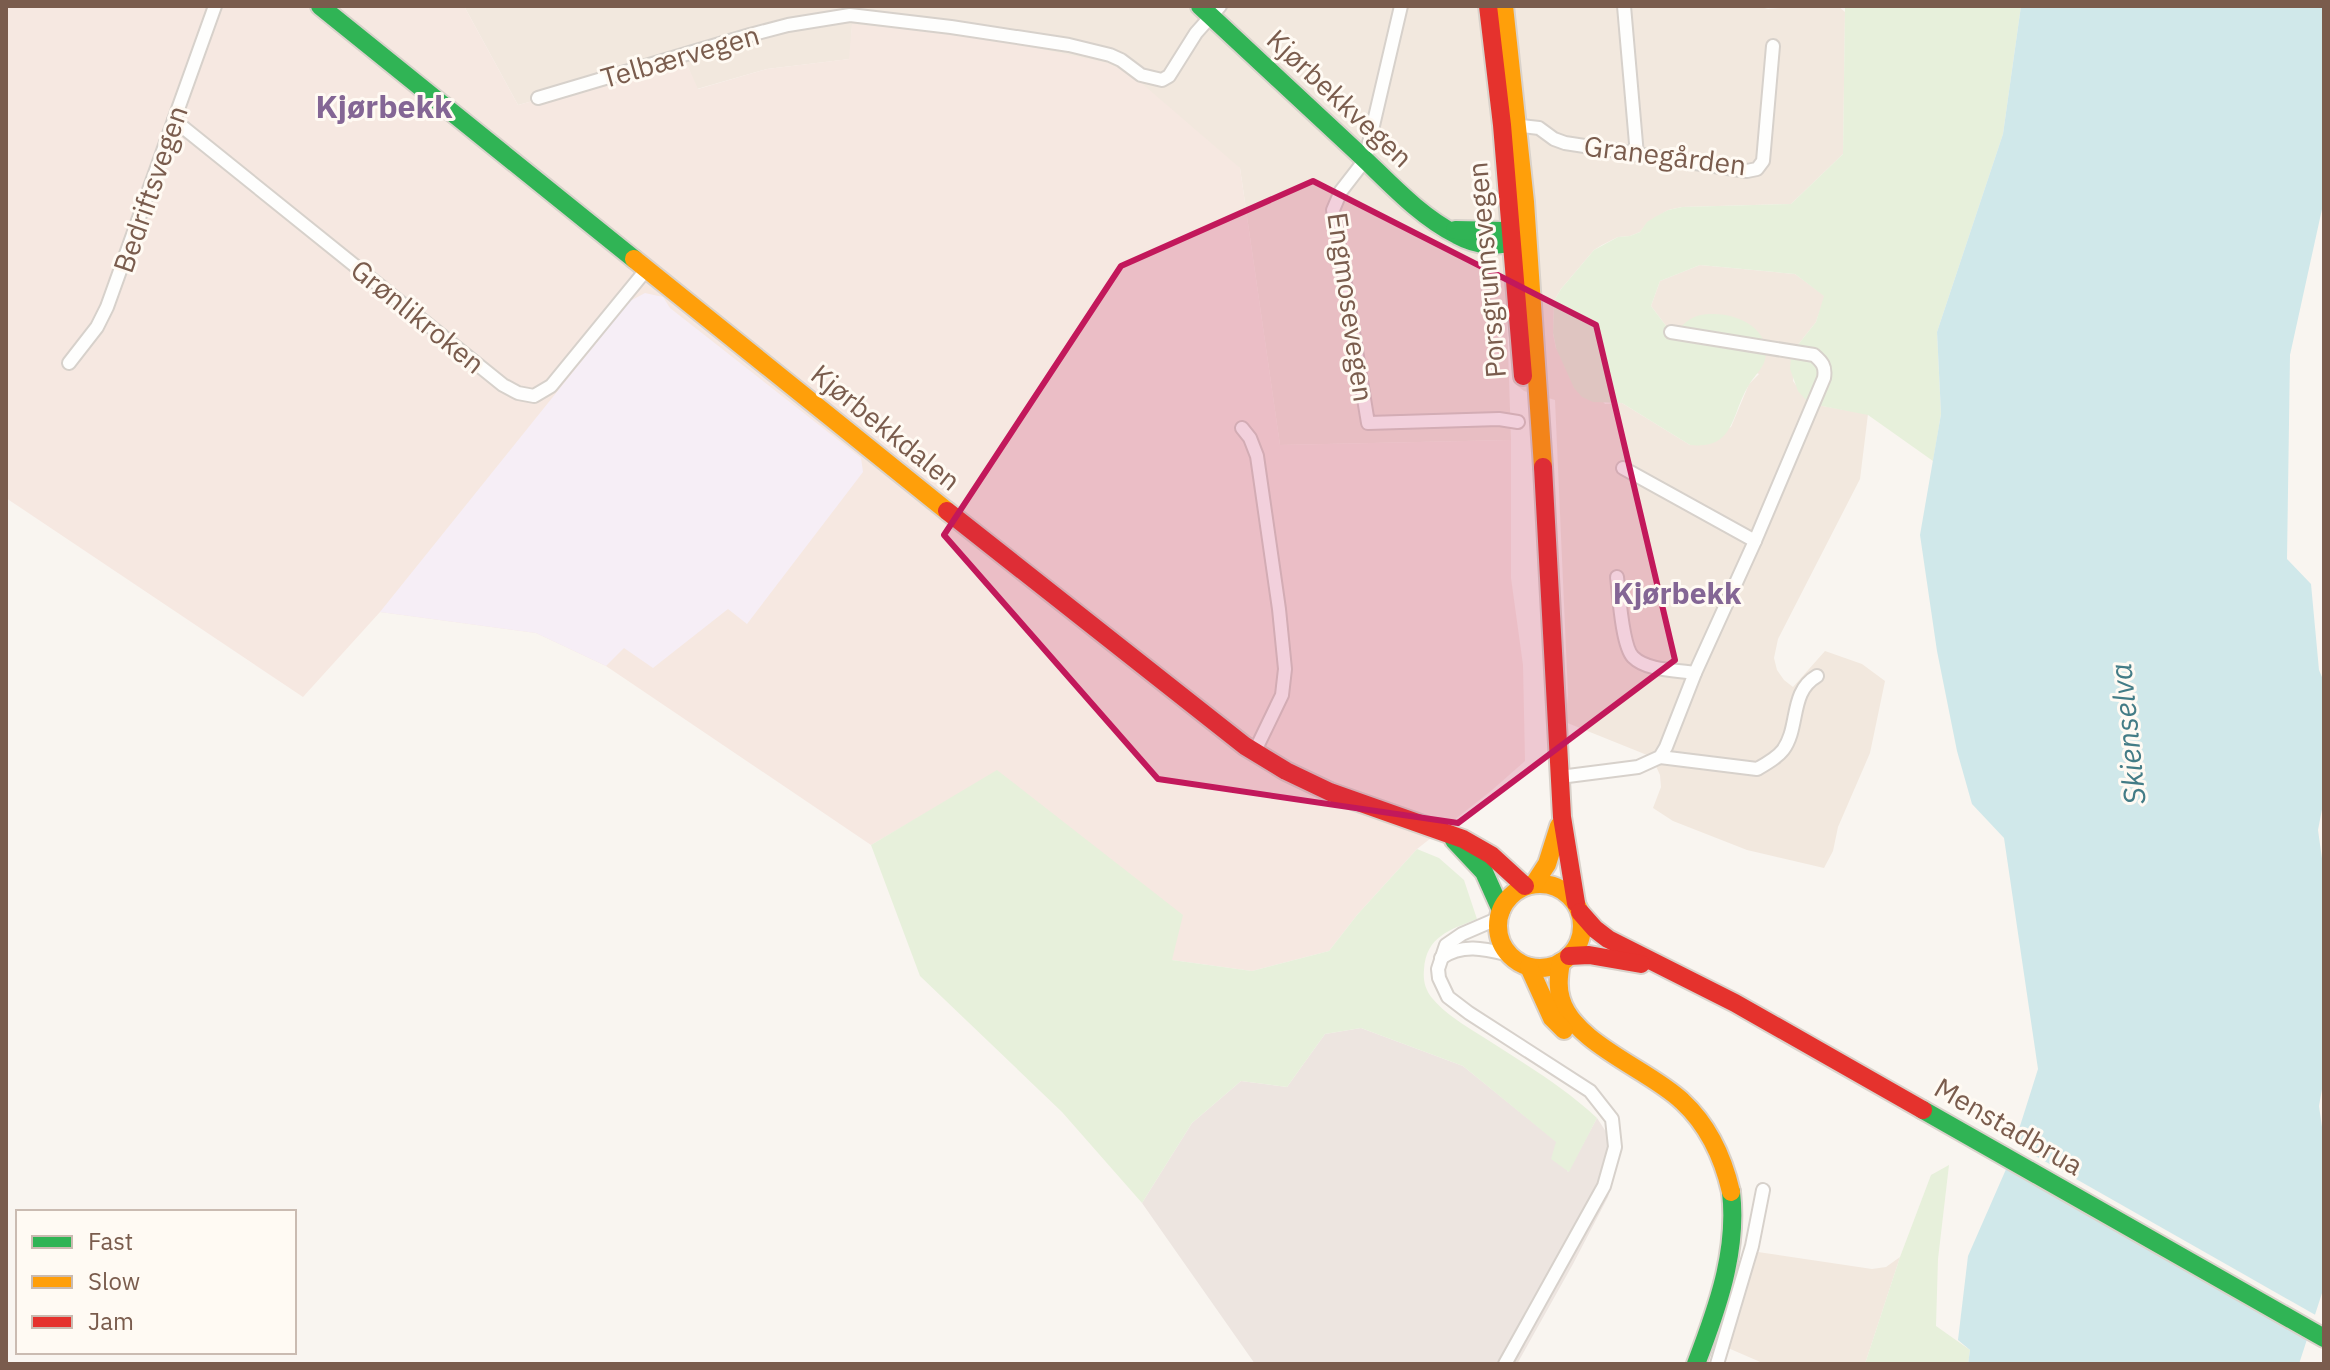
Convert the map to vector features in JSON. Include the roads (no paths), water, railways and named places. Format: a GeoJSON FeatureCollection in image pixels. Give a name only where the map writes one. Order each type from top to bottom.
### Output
{"type":"FeatureCollection","features":[{"type":"Feature","properties":{"kind":"main road","name":"Kjørbekkdalen"},"geometry":{"type":"LineString","coordinates":[[320,6],[1203,716],[1254,753],[1299,779],[1479,847],[1530,885]]}},
{"type":"Feature","properties":{"kind":"main road","name":"Porsgrunnsvegen"},"geometry":{"type":"LineString","coordinates":[[1488,6],[1509,125]]}},
{"type":"Feature","properties":{"kind":"main road","name":"Porsgrunnsvegen"},"geometry":{"type":"LineString","coordinates":[[1504,6],[1528,426],[1544,527],[1562,817],[1578,908]]}},
{"type":"Feature","properties":{"kind":"main road","name":"Kjørbekkvegen"},"geometry":{"type":"LineString","coordinates":[[1210,9],[1365,160],[1444,228],[1465,232],[1493,229],[1517,238]]}},
{"type":"Feature","properties":{"kind":"main road","name":"Porsgrunnsvegen"},"geometry":{"type":"LineString","coordinates":[[1530,885],[1545,870],[1562,817]]}},
{"type":"Feature","properties":{"kind":"main road","name":"Kjørbekkdalen"},"geometry":{"type":"LineString","coordinates":[[1449,835],[1484,872],[1500,914]]}},
{"type":"Feature","properties":{"kind":"main road"},"geometry":{"type":"LineString","coordinates":[[1544,884],[1562,890],[1578,908],[1582,921],[1580,941],[1565,959],[1551,967],[1529,967],[1510,955],[1500,938],[1500,914],[1510,896],[1530,885],[1544,884]]}},
{"type":"Feature","properties":{"kind":"main road","name":"Menstadbrua"},"geometry":{"type":"LineString","coordinates":[[1578,908],[1608,939],[1695,982],[1819,1050],[2324,1338]]}},
{"type":"Feature","properties":{"kind":"main road","name":"Menstadbrua"},"geometry":{"type":"LineString","coordinates":[[1565,959],[1589,955],[1664,969]]}},
{"type":"Feature","properties":{"kind":"main road"},"geometry":{"type":"LineString","coordinates":[[1565,959],[1558,994],[1571,1020],[1683,1101],[1710,1133],[1727,1173],[1733,1242],[1723,1285],[1696,1364]]}},
{"type":"Feature","properties":{"kind":"main road"},"geometry":{"type":"LineString","coordinates":[[1529,967],[1552,1018],[1579,1042],[1635,1069]]}},
{"type":"Feature","properties":{"kind":"main road"},"geometry":{"type":"LineString","coordinates":[[1679,1364],[1731,1222]]}},
{"type":"Feature","properties":{"kind":"street","name":"Bedriftsvegen"},"geometry":{"type":"LineString","coordinates":[[69,363],[97,327],[107,307],[215,6]]}},
{"type":"Feature","properties":{"kind":"street","name":"Engmosevegen"},"geometry":{"type":"LineString","coordinates":[[1401,6],[1365,160],[1341,191],[1333,210],[1368,423],[1499,419],[1518,422]]}},
{"type":"Feature","properties":{"kind":"street"},"geometry":{"type":"LineString","coordinates":[[1624,6],[1637,155]]}},
{"type":"Feature","properties":{"kind":"street","name":"Telbærvegen"},"geometry":{"type":"LineString","coordinates":[[538,98],[788,25],[851,11],[1069,45],[1110,55],[1141,75],[1162,80],[1169,76],[1210,9]]}},
{"type":"Feature","properties":{"kind":"street","name":"Granegården"},"geometry":{"type":"LineString","coordinates":[[1509,125],[1539,128],[1565,143],[1747,171],[1757,169],[1763,161],[1773,46]]}},
{"type":"Feature","properties":{"kind":"street","name":"Grønlikroken"},"geometry":{"type":"LineString","coordinates":[[174,120],[503,385],[518,393],[534,396],[551,386],[646,270]]}},
{"type":"Feature","properties":{"kind":"street"},"geometry":{"type":"LineString","coordinates":[[1660,757],[1755,541],[1825,370],[1814,355],[1800,351],[1671,332]]}},
{"type":"Feature","properties":{"kind":"street"},"geometry":{"type":"LineString","coordinates":[[1242,428],[1250,438],[1259,467],[1285,669],[1282,695],[1254,753]]}},
{"type":"Feature","properties":{"kind":"street"},"geometry":{"type":"LineString","coordinates":[[1623,468],[1755,541]]}},
{"type":"Feature","properties":{"kind":"street"},"geometry":{"type":"LineString","coordinates":[[1617,577],[1624,633],[1631,654],[1640,662],[1655,667],[1695,673]]}},
{"type":"Feature","properties":{"kind":"street"},"geometry":{"type":"LineString","coordinates":[[1560,777],[1638,767],[1660,757],[1757,769],[1783,750],[1801,693],[1817,676]]}},
{"type":"Feature","properties":{"kind":"street"},"geometry":{"type":"LineString","coordinates":[[1500,914],[1446,945],[1438,969],[1448,997],[1590,1091],[1612,1119],[1615,1147],[1604,1186],[1505,1364]]}},
{"type":"Feature","properties":{"kind":"street"},"geometry":{"type":"LineString","coordinates":[[1441,958],[1451,951],[1469,947],[1510,955]]}},
{"type":"Feature","properties":{"kind":"street"},"geometry":{"type":"LineString","coordinates":[[1717,1364],[1752,1246],[1763,1190]]}},
{"type":"Feature","properties":{"kind":"water","name":"Skienselva"},"geometry":{"type":"Polygon","coordinates":[[[2021,6],[2324,6],[2324,200],[2290,355],[2287,559],[2311,584],[2319,670],[2324,682],[2324,799],[2318,830],[2324,873],[2324,1078],[2319,1106],[2324,1141],[2324,1287],[2299,1364],[1968,1364],[1970,1350],[1958,1340],[1968,1256],[2007,1167],[2038,1069],[2004,838],[1972,804],[1957,751],[1937,651],[1920,535],[1941,414],[1937,332],[2003,134],[2021,6]]]}},
{"type":"Feature","properties":{"kind":"district","name":"Kjørbekk"},"geometry":{"type":"Point","coordinates":[384,106]}},
{"type":"Feature","properties":{"kind":"district","name":"Kjørbekk"},"geometry":{"type":"Point","coordinates":[1677,592]}}]}
